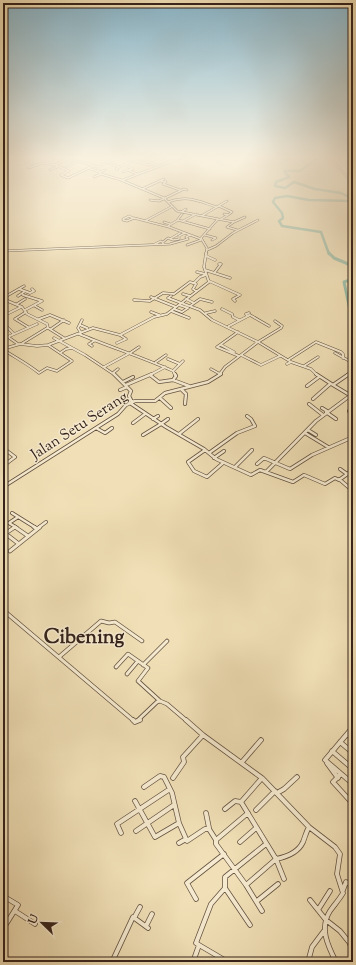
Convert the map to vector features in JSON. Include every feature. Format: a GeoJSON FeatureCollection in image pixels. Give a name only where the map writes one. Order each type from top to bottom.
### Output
{"type":"FeatureCollection","features":[{"type":"Feature","properties":{"kind":"street"},"geometry":{"type":"LineString","coordinates":[[168,202],[171,207],[181,213],[202,215],[234,222]]}},
{"type":"Feature","properties":{"kind":"street"},"geometry":{"type":"LineString","coordinates":[[187,246],[201,240],[201,237],[205,235],[219,219],[232,212],[218,206],[202,202]]}},
{"type":"Feature","properties":{"kind":"street"},"geometry":{"type":"LineString","coordinates":[[202,215],[225,202]]}},
{"type":"Feature","properties":{"kind":"street"},"geometry":{"type":"LineString","coordinates":[[144,221],[171,207]]}},
{"type":"Feature","properties":{"kind":"street"},"geometry":{"type":"LineString","coordinates":[[178,220],[181,213],[186,209]]}},
{"type":"Feature","properties":{"kind":"street"},"geometry":{"type":"LineString","coordinates":[[183,221],[196,214]]}},
{"type":"Feature","properties":{"kind":"street"},"geometry":{"type":"LineString","coordinates":[[224,214],[228,215]]}},
{"type":"Feature","properties":{"kind":"street"},"geometry":{"type":"LineString","coordinates":[[238,230],[227,227],[245,217]]}},
{"type":"Feature","properties":{"kind":"street"},"geometry":{"type":"LineString","coordinates":[[134,218],[167,226],[201,240],[207,250],[204,270],[209,281],[240,295],[233,299],[235,301]]}},
{"type":"Feature","properties":{"kind":"street"},"geometry":{"type":"LineString","coordinates":[[167,226],[178,220],[210,229]]}},
{"type":"Feature","properties":{"kind":"street"},"geometry":{"type":"LineString","coordinates":[[207,250],[238,230],[258,220]]}},
{"type":"Feature","properties":{"kind":"street"},"geometry":{"type":"LineString","coordinates":[[164,222],[170,224]]}},
{"type":"Feature","properties":{"kind":"street"},"geometry":{"type":"LineString","coordinates":[[178,239],[179,236],[186,233]]}},
{"type":"Feature","properties":{"kind":"street"},"geometry":{"type":"LineString","coordinates":[[163,243],[180,234]]}},
{"type":"Feature","properties":{"kind":"street"},"geometry":{"type":"LineString","coordinates":[[3,251],[175,243],[188,239],[186,237],[190,235]]}},
{"type":"Feature","properties":{"kind":"street"},"geometry":{"type":"LineString","coordinates":[[205,235],[216,238],[221,242]]}},
{"type":"Feature","properties":{"kind":"street"},"geometry":{"type":"LineString","coordinates":[[212,240],[216,238]]}},
{"type":"Feature","properties":{"kind":"street"},"geometry":{"type":"LineString","coordinates":[[170,239],[178,239],[191,245]]}},
{"type":"Feature","properties":{"kind":"street"},"geometry":{"type":"LineString","coordinates":[[206,256],[215,260]]}},
{"type":"Feature","properties":{"kind":"street"},"geometry":{"type":"LineString","coordinates":[[214,272],[221,264],[219,264]]}},
{"type":"Feature","properties":{"kind":"street"},"geometry":{"type":"LineString","coordinates":[[204,270],[230,278]]}},
{"type":"Feature","properties":{"kind":"street"},"geometry":{"type":"LineString","coordinates":[[197,272],[206,275]]}},
{"type":"Feature","properties":{"kind":"street"},"geometry":{"type":"LineString","coordinates":[[134,300],[148,301],[163,293],[171,296],[176,294],[188,283],[194,283],[200,277],[206,275]]}},
{"type":"Feature","properties":{"kind":"street"},"geometry":{"type":"LineString","coordinates":[[120,335],[154,317],[162,316],[173,310],[209,281]]}},
{"type":"Feature","properties":{"kind":"street"},"geometry":{"type":"LineString","coordinates":[[194,283],[196,285],[193,289],[196,291]]}},
{"type":"Feature","properties":{"kind":"street"},"geometry":{"type":"LineString","coordinates":[[4,299],[24,286]]}},
{"type":"Feature","properties":{"kind":"street"},"geometry":{"type":"LineString","coordinates":[[19,289],[32,293],[34,291],[32,289]]}},
{"type":"Feature","properties":{"kind":"street"},"geometry":{"type":"LineString","coordinates":[[18,296],[25,291]]}},
{"type":"Feature","properties":{"kind":"street"},"geometry":{"type":"LineString","coordinates":[[183,294],[190,296]]}},
{"type":"Feature","properties":{"kind":"street"},"geometry":{"type":"LineString","coordinates":[[23,295],[42,301],[15,319],[28,327]]}},
{"type":"Feature","properties":{"kind":"street"},"geometry":{"type":"LineString","coordinates":[[171,296],[168,298],[179,305],[190,306],[205,314],[212,320],[229,326],[280,356],[304,366],[319,377],[352,396],[327,411],[266,472]]}},
{"type":"Feature","properties":{"kind":"street"},"geometry":{"type":"LineString","coordinates":[[151,297],[188,308],[182,312],[173,310]]}},
{"type":"Feature","properties":{"kind":"street"},"geometry":{"type":"LineString","coordinates":[[4,299],[22,307],[38,319],[48,324],[49,328],[65,338]]}},
{"type":"Feature","properties":{"kind":"street"},"geometry":{"type":"LineString","coordinates":[[17,304],[25,299]]}},
{"type":"Feature","properties":{"kind":"street"},"geometry":{"type":"LineString","coordinates":[[186,299],[194,303]]}},
{"type":"Feature","properties":{"kind":"street"},"geometry":{"type":"LineString","coordinates":[[190,306],[201,299],[212,302]]}},
{"type":"Feature","properties":{"kind":"street"},"geometry":{"type":"LineString","coordinates":[[34,306],[42,310]]}},
{"type":"Feature","properties":{"kind":"street"},"geometry":{"type":"LineString","coordinates":[[3,316],[22,307]]}},
{"type":"Feature","properties":{"kind":"street"},"geometry":{"type":"LineString","coordinates":[[222,309],[232,314],[233,317],[239,320]]}},
{"type":"Feature","properties":{"kind":"street"},"geometry":{"type":"LineString","coordinates":[[173,310],[189,318]]}},
{"type":"Feature","properties":{"kind":"street"},"geometry":{"type":"LineString","coordinates":[[205,314],[215,311]]}},
{"type":"Feature","properties":{"kind":"street"},"geometry":{"type":"LineString","coordinates":[[151,312],[162,316]]}},
{"type":"Feature","properties":{"kind":"street"},"geometry":{"type":"LineString","coordinates":[[247,316],[246,314],[249,313]]}},
{"type":"Feature","properties":{"kind":"street"},"geometry":{"type":"LineString","coordinates":[[38,319],[50,315],[70,323]]}},
{"type":"Feature","properties":{"kind":"street"},"geometry":{"type":"LineString","coordinates":[[229,326],[247,316],[253,316],[270,326]]}},
{"type":"Feature","properties":{"kind":"street"},"geometry":{"type":"LineString","coordinates":[[3,349],[19,344],[64,320]]}},
{"type":"Feature","properties":{"kind":"street"},"geometry":{"type":"LineString","coordinates":[[82,320],[78,329],[80,333],[129,354],[156,362],[173,371],[176,376],[173,380]]}},
{"type":"Feature","properties":{"kind":"street","name":"Jalan Setu Serang"},"geometry":{"type":"LineString","coordinates":[[3,487],[118,414],[131,402],[140,400],[155,401],[165,393],[206,383],[220,374],[240,355],[281,328],[282,326],[275,321]]}},
{"type":"Feature","properties":{"kind":"street"},"geometry":{"type":"LineString","coordinates":[[3,322],[14,334]]}},
{"type":"Feature","properties":{"kind":"street"},"geometry":{"type":"LineString","coordinates":[[3,339],[37,324]]}},
{"type":"Feature","properties":{"kind":"street"},"geometry":{"type":"LineString","coordinates":[[80,325],[87,328]]}},
{"type":"Feature","properties":{"kind":"street"},"geometry":{"type":"LineString","coordinates":[[3,335],[19,344],[37,346],[48,345],[95,328],[120,335],[126,339],[117,343]]}},
{"type":"Feature","properties":{"kind":"street"},"geometry":{"type":"LineString","coordinates":[[238,332],[232,338],[217,346],[240,355]]}},
{"type":"Feature","properties":{"kind":"street"},"geometry":{"type":"LineString","coordinates":[[54,338],[113,373],[131,391],[129,396],[131,402],[145,414],[205,450],[214,458],[223,463],[252,475],[258,470],[293,482],[303,475],[324,484],[335,478],[339,479],[353,470]]}},
{"type":"Feature","properties":{"kind":"street"},"geometry":{"type":"LineString","coordinates":[[92,346],[89,344],[94,340]]}},
{"type":"Feature","properties":{"kind":"street"},"geometry":{"type":"LineString","coordinates":[[287,364],[316,342],[344,354],[343,358]]}},
{"type":"Feature","properties":{"kind":"street"},"geometry":{"type":"LineString","coordinates":[[3,349],[15,358],[25,362],[39,373],[47,368],[57,371],[72,361],[48,345]]}},
{"type":"Feature","properties":{"kind":"street"},"geometry":{"type":"LineString","coordinates":[[221,345],[261,365],[280,356]]}},
{"type":"Feature","properties":{"kind":"street"},"geometry":{"type":"LineString","coordinates":[[104,367],[139,347]]}},
{"type":"Feature","properties":{"kind":"street"},"geometry":{"type":"LineString","coordinates":[[60,353],[66,349],[72,348]]}},
{"type":"Feature","properties":{"kind":"street"},"geometry":{"type":"LineString","coordinates":[[335,353],[353,363]]}},
{"type":"Feature","properties":{"kind":"street"},"geometry":{"type":"LineString","coordinates":[[156,362],[166,355]]}},
{"type":"Feature","properties":{"kind":"street"},"geometry":{"type":"LineString","coordinates":[[304,366],[318,357]]}},
{"type":"Feature","properties":{"kind":"street"},"geometry":{"type":"LineString","coordinates":[[168,359],[180,364]]}},
{"type":"Feature","properties":{"kind":"street"},"geometry":{"type":"LineString","coordinates":[[173,371],[183,361]]}},
{"type":"Feature","properties":{"kind":"street"},"geometry":{"type":"LineString","coordinates":[[120,390],[165,367]]}},
{"type":"Feature","properties":{"kind":"street"},"geometry":{"type":"LineString","coordinates":[[211,369],[220,374]]}},
{"type":"Feature","properties":{"kind":"street"},"geometry":{"type":"LineString","coordinates":[[113,373],[118,370]]}},
{"type":"Feature","properties":{"kind":"street"},"geometry":{"type":"LineString","coordinates":[[313,399],[331,384],[352,372]]}},
{"type":"Feature","properties":{"kind":"street"},"geometry":{"type":"LineString","coordinates":[[150,375],[159,382],[173,380],[189,386]]}},
{"type":"Feature","properties":{"kind":"street"},"geometry":{"type":"LineString","coordinates":[[122,382],[133,377]]}},
{"type":"Feature","properties":{"kind":"street"},"geometry":{"type":"LineString","coordinates":[[308,386],[319,377]]}},
{"type":"Feature","properties":{"kind":"street"},"geometry":{"type":"LineString","coordinates":[[182,390],[186,394],[185,404]]}},
{"type":"Feature","properties":{"kind":"street"},"geometry":{"type":"LineString","coordinates":[[160,398],[171,408]]}},
{"type":"Feature","properties":{"kind":"street"},"geometry":{"type":"LineString","coordinates":[[309,404],[323,415]]}},
{"type":"Feature","properties":{"kind":"street"},"geometry":{"type":"LineString","coordinates":[[322,408],[336,419]]}},
{"type":"Feature","properties":{"kind":"street"},"geometry":{"type":"LineString","coordinates":[[349,411],[353,409]]}},
{"type":"Feature","properties":{"kind":"street"},"geometry":{"type":"LineString","coordinates":[[132,423],[145,414]]}},
{"type":"Feature","properties":{"kind":"street"},"geometry":{"type":"LineString","coordinates":[[153,419],[158,416]]}},
{"type":"Feature","properties":{"kind":"street"},"geometry":{"type":"LineString","coordinates":[[209,453],[237,433],[255,426],[251,419],[247,416]]}},
{"type":"Feature","properties":{"kind":"street"},"geometry":{"type":"LineString","coordinates":[[144,435],[168,419]]}},
{"type":"Feature","properties":{"kind":"street"},"geometry":{"type":"LineString","coordinates":[[179,434],[198,420]]}},
{"type":"Feature","properties":{"kind":"street"},"geometry":{"type":"LineString","coordinates":[[96,428],[104,433],[112,428]]}},
{"type":"Feature","properties":{"kind":"street"},"geometry":{"type":"LineString","coordinates":[[308,430],[316,435]]}},
{"type":"Feature","properties":{"kind":"street"},"geometry":{"type":"LineString","coordinates":[[305,433],[328,447]]}},
{"type":"Feature","properties":{"kind":"street"},"geometry":{"type":"LineString","coordinates":[[257,464],[263,458],[276,462],[289,469],[302,460],[328,447],[353,437]]}},
{"type":"Feature","properties":{"kind":"street"},"geometry":{"type":"LineString","coordinates":[[3,448],[15,457],[3,466]]}},
{"type":"Feature","properties":{"kind":"street"},"geometry":{"type":"LineString","coordinates":[[205,450],[188,462],[188,465],[194,471],[207,477],[223,463]]}},
{"type":"Feature","properties":{"kind":"street"},"geometry":{"type":"LineString","coordinates":[[235,467],[252,450]]}},
{"type":"Feature","properties":{"kind":"street"},"geometry":{"type":"LineString","coordinates":[[214,458],[224,451]]}},
{"type":"Feature","properties":{"kind":"street"},"geometry":{"type":"LineString","coordinates":[[340,469],[347,474]]}},
{"type":"Feature","properties":{"kind":"street"},"geometry":{"type":"LineString","coordinates":[[339,479],[353,491]]}},
{"type":"Feature","properties":{"kind":"street"},"geometry":{"type":"LineString","coordinates":[[12,513],[37,529]]}},
{"type":"Feature","properties":{"kind":"street"},"geometry":{"type":"LineString","coordinates":[[18,516],[9,523],[28,536]]}},
{"type":"Feature","properties":{"kind":"street"},"geometry":{"type":"LineString","coordinates":[[10,551],[46,522]]}},
{"type":"Feature","properties":{"kind":"street"},"geometry":{"type":"LineString","coordinates":[[15,527],[4,534],[20,544]]}},
{"type":"Feature","properties":{"kind":"street"},"geometry":{"type":"LineString","coordinates":[[3,610],[91,684],[118,710],[136,723],[139,722],[156,703],[160,701]]}},
{"type":"Feature","properties":{"kind":"street"},"geometry":{"type":"LineString","coordinates":[[59,657],[101,620],[109,623],[115,622],[142,641]]}},
{"type":"Feature","properties":{"kind":"street"},"geometry":{"type":"LineString","coordinates":[[143,665],[167,641]]}},
{"type":"Feature","properties":{"kind":"street"},"geometry":{"type":"LineString","coordinates":[[116,667],[128,654],[148,668],[138,681],[160,701],[167,704],[203,734],[262,778],[309,827],[339,853],[337,874],[343,891]]}},
{"type":"Feature","properties":{"kind":"street"},"geometry":{"type":"LineString","coordinates":[[126,674],[138,661]]}},
{"type":"Feature","properties":{"kind":"street"},"geometry":{"type":"LineString","coordinates":[[325,760],[353,727]]}},
{"type":"Feature","properties":{"kind":"street"},"geometry":{"type":"LineString","coordinates":[[173,778],[184,762],[183,757],[196,745],[203,734]]}},
{"type":"Feature","properties":{"kind":"street"},"geometry":{"type":"LineString","coordinates":[[347,734],[353,739]]}},
{"type":"Feature","properties":{"kind":"street"},"geometry":{"type":"LineString","coordinates":[[242,762],[261,740]]}},
{"type":"Feature","properties":{"kind":"street"},"geometry":{"type":"LineString","coordinates":[[340,742],[353,753]]}},
{"type":"Feature","properties":{"kind":"street"},"geometry":{"type":"LineString","coordinates":[[332,751],[353,769]]}},
{"type":"Feature","properties":{"kind":"street"},"geometry":{"type":"LineString","coordinates":[[325,760],[353,784]]}},
{"type":"Feature","properties":{"kind":"street"},"geometry":{"type":"LineString","coordinates":[[325,760],[338,778]]}},
{"type":"Feature","properties":{"kind":"street"},"geometry":{"type":"LineString","coordinates":[[341,774],[333,782],[352,799],[353,804]]}},
{"type":"Feature","properties":{"kind":"street"},"geometry":{"type":"LineString","coordinates":[[144,787],[161,776],[164,777],[170,789],[179,823],[186,839]]}},
{"type":"Feature","properties":{"kind":"street"},"geometry":{"type":"LineString","coordinates":[[256,810],[276,792],[284,789],[297,777]]}},
{"type":"Feature","properties":{"kind":"street"},"geometry":{"type":"LineString","coordinates":[[240,802],[262,778]]}},
{"type":"Feature","properties":{"kind":"street"},"geometry":{"type":"LineString","coordinates":[[121,833],[117,824],[170,789]]}},
{"type":"Feature","properties":{"kind":"street"},"geometry":{"type":"LineString","coordinates":[[136,801],[156,837],[179,823]]}},
{"type":"Feature","properties":{"kind":"street"},"geometry":{"type":"LineString","coordinates":[[225,809],[234,801],[240,802],[276,859],[284,879]]}},
{"type":"Feature","properties":{"kind":"street"},"geometry":{"type":"LineString","coordinates":[[136,831],[174,805]]}},
{"type":"Feature","properties":{"kind":"street"},"geometry":{"type":"LineString","coordinates":[[206,813],[209,829],[216,840],[216,844],[257,901],[262,911]]}},
{"type":"Feature","properties":{"kind":"street"},"geometry":{"type":"LineString","coordinates":[[216,840],[248,813]]}},
{"type":"Feature","properties":{"kind":"street"},"geometry":{"type":"LineString","coordinates":[[246,885],[276,859],[287,856],[297,850],[309,827]]}},
{"type":"Feature","properties":{"kind":"street"},"geometry":{"type":"LineString","coordinates":[[240,842],[256,828]]}},
{"type":"Feature","properties":{"kind":"street"},"geometry":{"type":"LineString","coordinates":[[179,843],[186,839],[188,841],[205,829],[209,829]]}},
{"type":"Feature","properties":{"kind":"street"},"geometry":{"type":"LineString","coordinates":[[228,962],[196,943],[210,907],[225,888],[226,876],[266,844]]}},
{"type":"Feature","properties":{"kind":"street"},"geometry":{"type":"LineString","coordinates":[[196,899],[187,883],[224,854]]}},
{"type":"Feature","properties":{"kind":"street"},"geometry":{"type":"LineString","coordinates":[[336,962],[326,942],[324,931],[326,920],[328,914],[342,895],[346,882],[353,886]]}},
{"type":"Feature","properties":{"kind":"street"},"geometry":{"type":"LineString","coordinates":[[257,901],[278,884]]}},
{"type":"Feature","properties":{"kind":"street"},"geometry":{"type":"LineString","coordinates":[[225,888],[250,925]]}},
{"type":"Feature","properties":{"kind":"street"},"geometry":{"type":"LineString","coordinates":[[318,910],[330,891]]}},
{"type":"Feature","properties":{"kind":"street"},"geometry":{"type":"LineString","coordinates":[[3,896],[18,905],[3,929]]}},
{"type":"Feature","properties":{"kind":"street"},"geometry":{"type":"LineString","coordinates":[[310,900],[326,920],[340,931],[351,946]]}},
{"type":"Feature","properties":{"kind":"street"},"geometry":{"type":"LineString","coordinates":[[112,962],[132,917],[134,918],[140,907]]}},
{"type":"Feature","properties":{"kind":"street"},"geometry":{"type":"LineString","coordinates":[[15,911],[35,924]]}},
{"type":"Feature","properties":{"kind":"street"},"geometry":{"type":"LineString","coordinates":[[134,918],[147,927],[152,914]]}},
{"type":"Feature","properties":{"kind":"street"},"geometry":{"type":"LineString","coordinates":[[308,962],[312,947],[324,931]]}},
{"type":"Feature","properties":{"kind":"street"},"geometry":{"type":"LineString","coordinates":[[351,946],[353,938]]}},
{"type":"Feature","properties":{"kind":"street"},"geometry":{"type":"LineString","coordinates":[[193,962],[199,945]]}},
{"type":"Feature","properties":{"kind":"waterway"},"geometry":{"type":"LineString","coordinates":[[273,202],[282,213],[283,218],[279,221],[282,226],[321,232],[329,254]]}},
{"type":"Feature","properties":{"kind":"waterway"},"geometry":{"type":"LineString","coordinates":[[329,253],[334,258],[353,266]]}},
{"type":"Feature","properties":{"kind":"waterway"},"geometry":{"type":"LineString","coordinates":[[353,279],[344,282],[350,310],[353,314]]}},
{"type":"Feature","properties":{"kind":"district","name":"Cibening"},"geometry":{"type":"Point","coordinates":[84,636]}}]}
